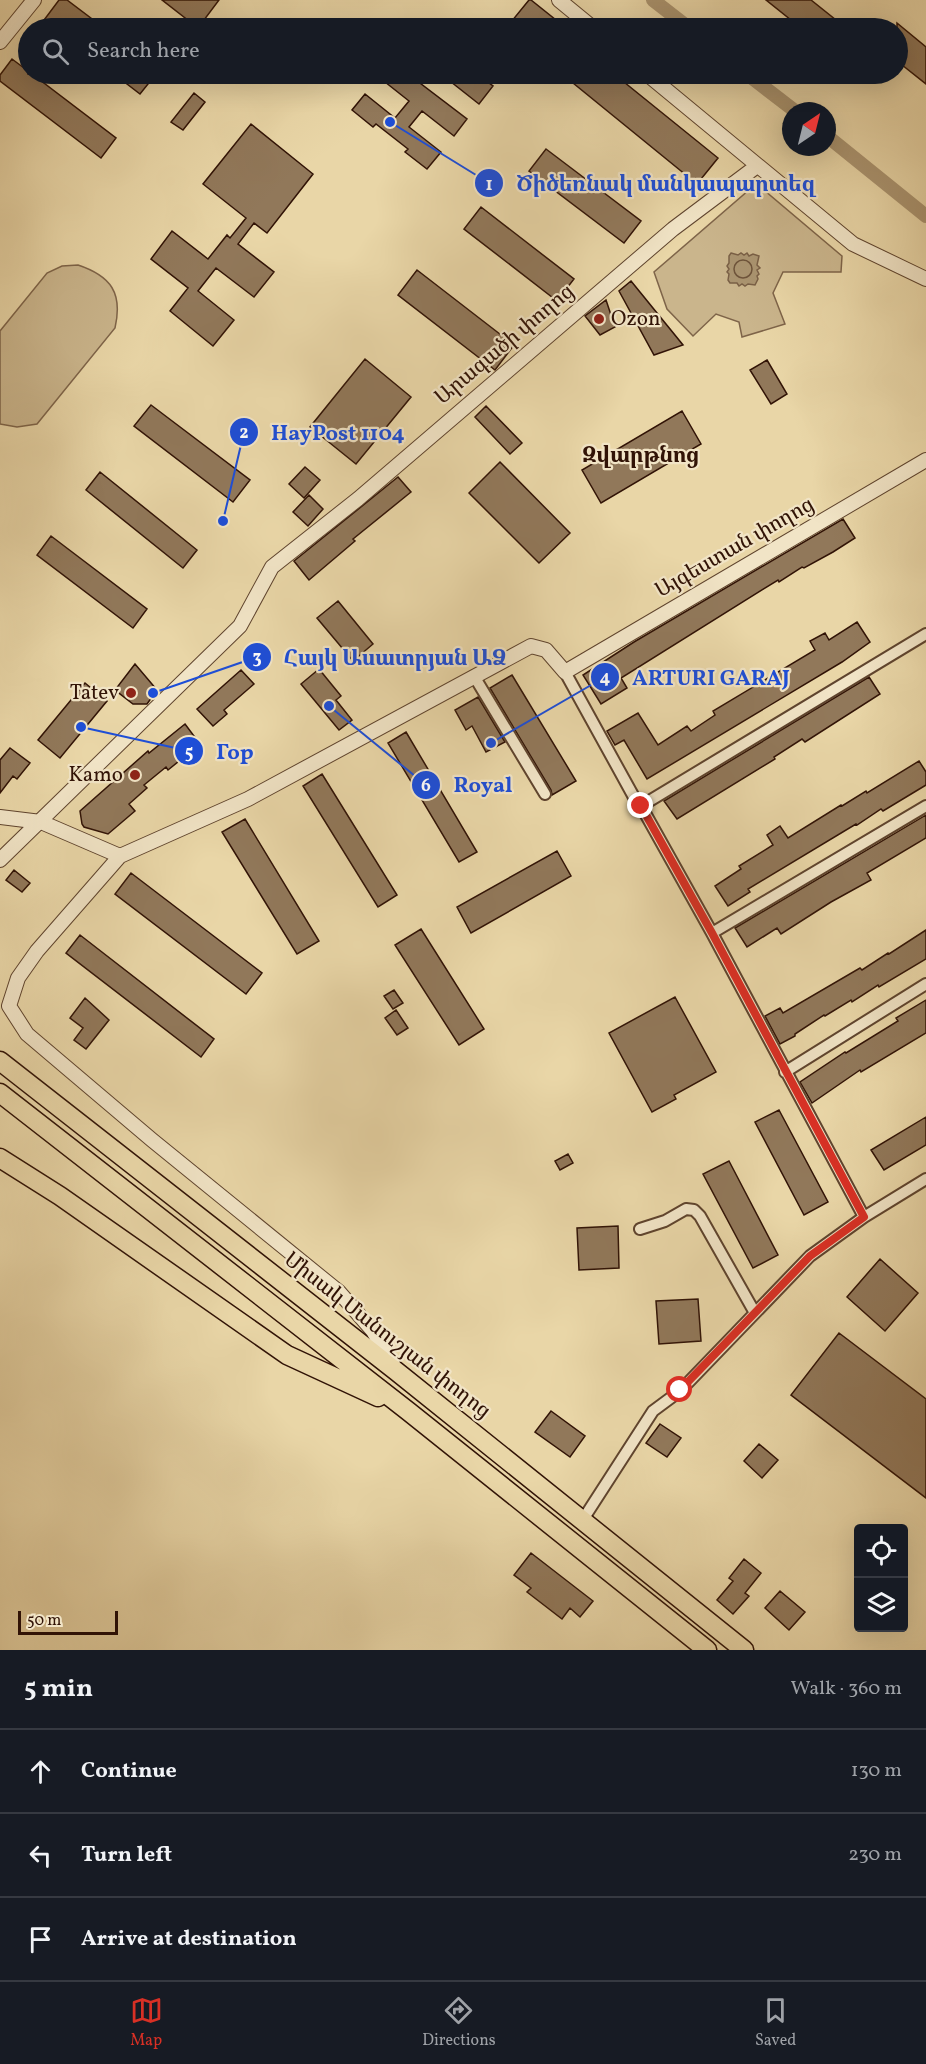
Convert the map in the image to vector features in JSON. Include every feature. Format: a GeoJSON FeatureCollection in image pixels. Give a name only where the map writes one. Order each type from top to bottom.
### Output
{"type":"FeatureCollection","features":[{"type":"Feature","properties":{"kind":"highway","name":"Միսակ Մանուշյան փողոց"},"geometry":{"type":"LineString","coordinates":[[0,1061],[396,1371],[744,1650]]}},
{"type":"Feature","properties":{"kind":"highway"},"geometry":{"type":"LineString","coordinates":[[0,1093],[408,1410],[707,1650]]}},
{"type":"Feature","properties":{"kind":"highway"},"geometry":{"type":"LineString","coordinates":[[0,1158],[60,1196],[288,1355],[408,1410]]}},
{"type":"Feature","properties":{"kind":"street"},"geometry":{"type":"LineString","coordinates":[[19,18],[33,0]]}},
{"type":"Feature","properties":{"kind":"street"},"geometry":{"type":"LineString","coordinates":[[559,0],[581,18]]}},
{"type":"Feature","properties":{"kind":"street"},"geometry":{"type":"LineString","coordinates":[[0,42],[18,19]]}},
{"type":"Feature","properties":{"kind":"street"},"geometry":{"type":"LineString","coordinates":[[658,84],[853,244],[926,279]]}},
{"type":"Feature","properties":{"kind":"street","name":"Արագածի փողոց"},"geometry":{"type":"LineString","coordinates":[[0,860],[240,626],[272,567],[358,499],[673,229],[757,166]]}},
{"type":"Feature","properties":{"kind":"street","name":"Այգեստան փողոց"},"geometry":{"type":"LineString","coordinates":[[565,672],[926,460]]}},
{"type":"Feature","properties":{"kind":"street"},"geometry":{"type":"LineString","coordinates":[[641,806],[926,634]]}},
{"type":"Feature","properties":{"kind":"street"},"geometry":{"type":"LineString","coordinates":[[396,1371],[373,1331],[339,1292],[152,1140],[27,1034],[9,1006],[18,978],[37,951],[120,856],[248,799],[531,646],[546,650],[565,672],[712,933],[864,1217]]}},
{"type":"Feature","properties":{"kind":"street"},"geometry":{"type":"LineString","coordinates":[[474,676],[545,794]]}},
{"type":"Feature","properties":{"kind":"street"},"geometry":{"type":"LineString","coordinates":[[712,933],[926,806]]}},
{"type":"Feature","properties":{"kind":"street"},"geometry":{"type":"LineString","coordinates":[[0,817],[40,822],[120,856]]}},
{"type":"Feature","properties":{"kind":"street"},"geometry":{"type":"LineString","coordinates":[[785,1072],[926,984]]}},
{"type":"Feature","properties":{"kind":"street"},"geometry":{"type":"LineString","coordinates":[[582,1521],[653,1411],[680,1390],[810,1256],[864,1217],[926,1179]]}},
{"type":"Feature","properties":{"kind":"street"},"geometry":{"type":"LineString","coordinates":[[640,1229],[665,1221],[686,1209],[694,1210],[700,1216],[755,1313]]}},
{"type":"Feature","properties":{"kind":"shaded area"},"geometry":{"type":"Polygon","coordinates":[[[749,190],[765,191],[842,256],[841,272],[783,272],[773,293],[785,324],[742,337],[739,322],[716,314],[693,336],[667,309],[654,272],[749,190]]]}},
{"type":"Feature","properties":{"kind":"shaded area"},"geometry":{"type":"Polygon","coordinates":[[[78,265],[99,275],[112,288],[117,305],[115,328],[37,424],[17,427],[0,424],[0,331],[47,273],[62,266],[78,265]]]}},
{"type":"Feature","properties":{"kind":"water"},"geometry":{"type":"Polygon","coordinates":[[[731,253],[759,256],[757,265],[760,268],[757,270],[759,274],[755,285],[742,284],[739,286],[737,283],[730,283],[727,266],[731,253]]]}},
{"type":"Feature","properties":{"kind":"building"},"geometry":{"type":"Polygon","coordinates":[[[59,0],[67,0],[91,18],[46,18],[59,0]]]}},
{"type":"Feature","properties":{"kind":"building"},"geometry":{"type":"Polygon","coordinates":[[[162,0],[219,0],[206,18],[185,18],[162,0]]]}},
{"type":"Feature","properties":{"kind":"building"},"geometry":{"type":"Polygon","coordinates":[[[531,0],[554,18],[514,18],[531,0]]]}},
{"type":"Feature","properties":{"kind":"building"},"geometry":{"type":"Polygon","coordinates":[[[766,0],[811,0],[834,18],[788,18],[766,0]]]}},
{"type":"Feature","properties":{"kind":"building"},"geometry":{"type":"Polygon","coordinates":[[[908,32],[926,47],[926,84],[908,70],[908,32]]]}},
{"type":"Feature","properties":{"kind":"building"},"geometry":{"type":"Polygon","coordinates":[[[12,59],[18,64],[18,84],[45,84],[116,138],[101,158],[0,81],[0,75],[12,59]]]}},
{"type":"Feature","properties":{"kind":"building"},"geometry":{"type":"Polygon","coordinates":[[[127,84],[148,84],[140,94],[127,84]]]}},
{"type":"Feature","properties":{"kind":"building"},"geometry":{"type":"Polygon","coordinates":[[[388,84],[421,84],[467,119],[454,136],[422,111],[409,127],[441,152],[427,169],[405,152],[408,149],[376,124],[373,127],[352,110],[365,94],[395,118],[409,101],[388,84]]]}},
{"type":"Feature","properties":{"kind":"building"},"geometry":{"type":"Polygon","coordinates":[[[454,84],[490,84],[493,86],[479,104],[454,84]]]}},
{"type":"Feature","properties":{"kind":"building"},"geometry":{"type":"Polygon","coordinates":[[[574,84],[626,84],[718,158],[697,184],[574,84]]]}},
{"type":"Feature","properties":{"kind":"building"},"geometry":{"type":"Polygon","coordinates":[[[194,93],[205,102],[183,130],[171,122],[194,93]]]}},
{"type":"Feature","properties":{"kind":"building"},"geometry":{"type":"Polygon","coordinates":[[[251,124],[313,174],[267,233],[254,223],[238,244],[274,272],[254,297],[216,268],[198,291],[234,320],[213,346],[170,311],[188,288],[151,259],[172,231],[208,259],[227,235],[230,238],[246,218],[203,184],[251,124]]]}},
{"type":"Feature","properties":{"kind":"building"},"geometry":{"type":"Polygon","coordinates":[[[546,149],[641,221],[624,243],[529,171],[546,149]]]}},
{"type":"Feature","properties":{"kind":"building"},"geometry":{"type":"Polygon","coordinates":[[[481,207],[574,279],[557,301],[464,229],[481,207]]]}},
{"type":"Feature","properties":{"kind":"building"},"geometry":{"type":"Polygon","coordinates":[[[417,270],[514,345],[495,370],[398,295],[417,270]]]}},
{"type":"Feature","properties":{"kind":"building"},"geometry":{"type":"Polygon","coordinates":[[[631,281],[683,345],[654,355],[619,291],[631,281]]]}},
{"type":"Feature","properties":{"kind":"building"},"geometry":{"type":"Polygon","coordinates":[[[606,300],[615,327],[600,335],[585,316],[606,300]]]}},
{"type":"Feature","properties":{"kind":"building"},"geometry":{"type":"Polygon","coordinates":[[[365,359],[411,397],[356,464],[310,427],[365,359]]]}},
{"type":"Feature","properties":{"kind":"building"},"geometry":{"type":"Polygon","coordinates":[[[767,360],[787,394],[771,404],[750,370],[767,360]]]}},
{"type":"Feature","properties":{"kind":"building"},"geometry":{"type":"Polygon","coordinates":[[[151,405],[250,480],[233,502],[134,426],[151,405]]]}},
{"type":"Feature","properties":{"kind":"building"},"geometry":{"type":"Polygon","coordinates":[[[486,406],[522,443],[510,454],[475,417],[486,406]]]}},
{"type":"Feature","properties":{"kind":"building"},"geometry":{"type":"Polygon","coordinates":[[[682,411],[701,444],[601,503],[582,470],[682,411]]]}},
{"type":"Feature","properties":{"kind":"building"},"geometry":{"type":"Polygon","coordinates":[[[500,462],[570,533],[539,563],[469,493],[500,462]]]}},
{"type":"Feature","properties":{"kind":"building"},"geometry":{"type":"Polygon","coordinates":[[[305,467],[320,480],[304,498],[289,484],[305,467]]]}},
{"type":"Feature","properties":{"kind":"building"},"geometry":{"type":"Polygon","coordinates":[[[100,472],[197,550],[183,568],[86,490],[100,472]]]}},
{"type":"Feature","properties":{"kind":"building"},"geometry":{"type":"Polygon","coordinates":[[[398,477],[411,492],[353,539],[355,541],[309,580],[294,561],[398,477]]]}},
{"type":"Feature","properties":{"kind":"building"},"geometry":{"type":"Polygon","coordinates":[[[309,495],[323,509],[308,526],[293,512],[309,495]]]}},
{"type":"Feature","properties":{"kind":"building"},"geometry":{"type":"Polygon","coordinates":[[[843,519],[855,538],[779,582],[778,580],[621,678],[627,688],[601,704],[583,675],[634,642],[843,519]]]}},
{"type":"Feature","properties":{"kind":"building"},"geometry":{"type":"Polygon","coordinates":[[[51,536],[147,609],[133,628],[37,555],[51,536]]]}},
{"type":"Feature","properties":{"kind":"building"},"geometry":{"type":"Polygon","coordinates":[[[338,601],[373,644],[353,661],[317,618],[338,601]]]}},
{"type":"Feature","properties":{"kind":"building"},"geometry":{"type":"Polygon","coordinates":[[[857,622],[870,642],[842,662],[647,779],[624,740],[615,745],[607,731],[638,713],[658,745],[687,726],[691,731],[715,715],[713,711],[815,650],[810,641],[825,633],[829,640],[857,622]]]}},
{"type":"Feature","properties":{"kind":"building"},"geometry":{"type":"Polygon","coordinates":[[[135,664],[157,690],[147,704],[133,704],[115,690],[135,664]]]}},
{"type":"Feature","properties":{"kind":"building"},"geometry":{"type":"Polygon","coordinates":[[[319,669],[341,696],[336,700],[352,720],[339,730],[301,684],[319,669]]]}},
{"type":"Feature","properties":{"kind":"building"},"geometry":{"type":"Polygon","coordinates":[[[241,670],[254,684],[224,710],[227,714],[213,726],[197,709],[241,670]]]}},
{"type":"Feature","properties":{"kind":"building"},"geometry":{"type":"Polygon","coordinates":[[[512,675],[576,781],[552,795],[490,688],[512,675]]]}},
{"type":"Feature","properties":{"kind":"building"},"geometry":{"type":"Polygon","coordinates":[[[869,677],[880,694],[805,742],[802,739],[774,757],[775,759],[677,819],[664,801],[869,677]]]}},
{"type":"Feature","properties":{"kind":"building"},"geometry":{"type":"Polygon","coordinates":[[[85,683],[107,701],[60,758],[38,740],[85,683]]]}},
{"type":"Feature","properties":{"kind":"building"},"geometry":{"type":"Polygon","coordinates":[[[478,697],[505,742],[486,752],[472,726],[466,730],[455,710],[478,697]]]}},
{"type":"Feature","properties":{"kind":"building"},"geometry":{"type":"Polygon","coordinates":[[[185,724],[200,744],[168,770],[166,767],[144,785],[147,788],[129,804],[135,811],[108,834],[84,827],[80,811],[148,751],[149,753],[185,724]]]}},
{"type":"Feature","properties":{"kind":"building"},"geometry":{"type":"Polygon","coordinates":[[[406,732],[477,852],[459,862],[388,743],[406,732]]]}},
{"type":"Feature","properties":{"kind":"building"},"geometry":{"type":"Polygon","coordinates":[[[10,748],[30,763],[17,779],[13,776],[0,793],[0,760],[10,748]]]}},
{"type":"Feature","properties":{"kind":"building"},"geometry":{"type":"Polygon","coordinates":[[[919,761],[926,772],[926,785],[883,811],[881,809],[748,889],[750,892],[728,906],[715,886],[741,869],[739,866],[773,845],[767,835],[780,826],[788,838],[919,761]]]}},
{"type":"Feature","properties":{"kind":"building"},"geometry":{"type":"Polygon","coordinates":[[[322,774],[397,895],[378,907],[303,786],[322,774]]]}},
{"type":"Feature","properties":{"kind":"building"},"geometry":{"type":"Polygon","coordinates":[[[926,815],[926,838],[867,873],[871,880],[781,934],[777,928],[747,947],[735,928],[926,815]]]}},
{"type":"Feature","properties":{"kind":"building"},"geometry":{"type":"Polygon","coordinates":[[[245,819],[319,941],[297,954],[222,832],[245,819]]]}},
{"type":"Feature","properties":{"kind":"building"},"geometry":{"type":"Polygon","coordinates":[[[557,851],[571,876],[471,933],[457,907],[557,851]]]}},
{"type":"Feature","properties":{"kind":"building"},"geometry":{"type":"Polygon","coordinates":[[[14,870],[30,883],[22,892],[6,880],[14,870]]]}},
{"type":"Feature","properties":{"kind":"building"},"geometry":{"type":"Polygon","coordinates":[[[131,873],[262,973],[246,994],[115,894],[131,873]]]}},
{"type":"Feature","properties":{"kind":"building"},"geometry":{"type":"Polygon","coordinates":[[[421,929],[484,1029],[459,1045],[395,945],[421,929]]]}},
{"type":"Feature","properties":{"kind":"building"},"geometry":{"type":"Polygon","coordinates":[[[926,930],[926,959],[852,1002],[851,1000],[824,1015],[780,1044],[765,1016],[780,1008],[783,1013],[860,968],[862,970],[926,930]]]}},
{"type":"Feature","properties":{"kind":"building"},"geometry":{"type":"Polygon","coordinates":[[[80,935],[214,1039],[201,1057],[66,953],[80,935]]]}},
{"type":"Feature","properties":{"kind":"building"},"geometry":{"type":"Polygon","coordinates":[[[394,990],[403,1003],[393,1009],[384,996],[394,990]]]}},
{"type":"Feature","properties":{"kind":"building"},"geometry":{"type":"Polygon","coordinates":[[[675,997],[716,1072],[674,1095],[676,1099],[652,1112],[609,1033],[675,997]]]}},
{"type":"Feature","properties":{"kind":"building"},"geometry":{"type":"Polygon","coordinates":[[[85,998],[109,1020],[86,1049],[74,1040],[83,1028],[70,1018],[85,998]]]}},
{"type":"Feature","properties":{"kind":"building"},"geometry":{"type":"Polygon","coordinates":[[[926,1000],[926,1033],[861,1072],[860,1070],[812,1103],[800,1082],[898,1021],[896,1018],[926,1000]]]}},
{"type":"Feature","properties":{"kind":"building"},"geometry":{"type":"Polygon","coordinates":[[[396,1010],[408,1028],[397,1035],[385,1018],[396,1010]]]}},
{"type":"Feature","properties":{"kind":"building"},"geometry":{"type":"Polygon","coordinates":[[[779,1110],[828,1202],[804,1215],[755,1122],[779,1110]]]}},
{"type":"Feature","properties":{"kind":"building"},"geometry":{"type":"Polygon","coordinates":[[[926,1117],[926,1145],[884,1170],[871,1150],[926,1117]]]}},
{"type":"Feature","properties":{"kind":"building"},"geometry":{"type":"Polygon","coordinates":[[[568,1154],[573,1163],[560,1170],[555,1161],[568,1154]]]}},
{"type":"Feature","properties":{"kind":"building"},"geometry":{"type":"Polygon","coordinates":[[[729,1161],[778,1255],[753,1268],[703,1174],[729,1161]]]}},
{"type":"Feature","properties":{"kind":"building"},"geometry":{"type":"Polygon","coordinates":[[[618,1226],[619,1268],[579,1270],[577,1228],[618,1226]]]}},
{"type":"Feature","properties":{"kind":"building"},"geometry":{"type":"Polygon","coordinates":[[[880,1259],[918,1293],[885,1331],[847,1297],[880,1259]]]}},
{"type":"Feature","properties":{"kind":"building"},"geometry":{"type":"Polygon","coordinates":[[[698,1299],[701,1341],[659,1344],[656,1301],[698,1299]]]}},
{"type":"Feature","properties":{"kind":"building"},"geometry":{"type":"Polygon","coordinates":[[[839,1333],[926,1399],[926,1498],[791,1395],[839,1333]]]}},
{"type":"Feature","properties":{"kind":"building"},"geometry":{"type":"Polygon","coordinates":[[[551,1411],[585,1436],[570,1457],[535,1432],[551,1411]]]}},
{"type":"Feature","properties":{"kind":"building"},"geometry":{"type":"Polygon","coordinates":[[[660,1424],[681,1438],[667,1457],[646,1443],[660,1424]]]}},
{"type":"Feature","properties":{"kind":"building"},"geometry":{"type":"Polygon","coordinates":[[[759,1444],[778,1460],[762,1478],[744,1461],[759,1444]]]}},
{"type":"Feature","properties":{"kind":"building"},"geometry":{"type":"Polygon","coordinates":[[[531,1553],[593,1601],[580,1617],[570,1608],[562,1619],[527,1592],[531,1588],[514,1575],[531,1553]]]}},
{"type":"Feature","properties":{"kind":"building"},"geometry":{"type":"Polygon","coordinates":[[[744,1559],[761,1573],[745,1593],[749,1596],[733,1614],[717,1600],[733,1581],[729,1578],[744,1559]]]}},
{"type":"Feature","properties":{"kind":"building"},"geometry":{"type":"Polygon","coordinates":[[[780,1591],[805,1612],[789,1630],[765,1608],[780,1591]]]}},
{"type":"Feature","properties":{"kind":"waterway"},"geometry":{"type":"LineString","coordinates":[[653,0],[676,18]]}},
{"type":"Feature","properties":{"kind":"waterway"},"geometry":{"type":"LineString","coordinates":[[760,84],[783,102]]}},
{"type":"Feature","properties":{"kind":"waterway"},"geometry":{"type":"LineString","coordinates":[[836,143],[926,216]]}},
{"type":"Feature","properties":{"kind":"place","name":"Ծիծեռնակ մանկապարտեզ"},"geometry":{"type":"Point","coordinates":[390,122]}},
{"type":"Feature","properties":{"kind":"place","name":"Ozon"},"geometry":{"type":"Point","coordinates":[599,319]}},
{"type":"Feature","properties":{"kind":"place","name":"HayPost 1104"},"geometry":{"type":"Point","coordinates":[223,521]}},
{"type":"Feature","properties":{"kind":"place","name":"Tatev"},"geometry":{"type":"Point","coordinates":[131,693]}},
{"type":"Feature","properties":{"kind":"place","name":"Հայկ Ասատրյան ԱՁ"},"geometry":{"type":"Point","coordinates":[153,693]}},
{"type":"Feature","properties":{"kind":"place","name":"Royal"},"geometry":{"type":"Point","coordinates":[329,706]}},
{"type":"Feature","properties":{"kind":"place","name":"Гор"},"geometry":{"type":"Point","coordinates":[81,727]}},
{"type":"Feature","properties":{"kind":"place","name":"ARTURI GARAJ"},"geometry":{"type":"Point","coordinates":[491,743]}},
{"type":"Feature","properties":{"kind":"place","name":"Kamo"},"geometry":{"type":"Point","coordinates":[135,775]}},
{"type":"Feature","properties":{"kind":"district","name":"Զվարթնոց"},"geometry":{"type":"Point","coordinates":[641,456]}},
{"type":"Feature","properties":{"kind":"route"},"geometry":{"type":"LineString","coordinates":[[641,806],[712,933],[864,1217],[810,1256],[680,1390]]}}]}
